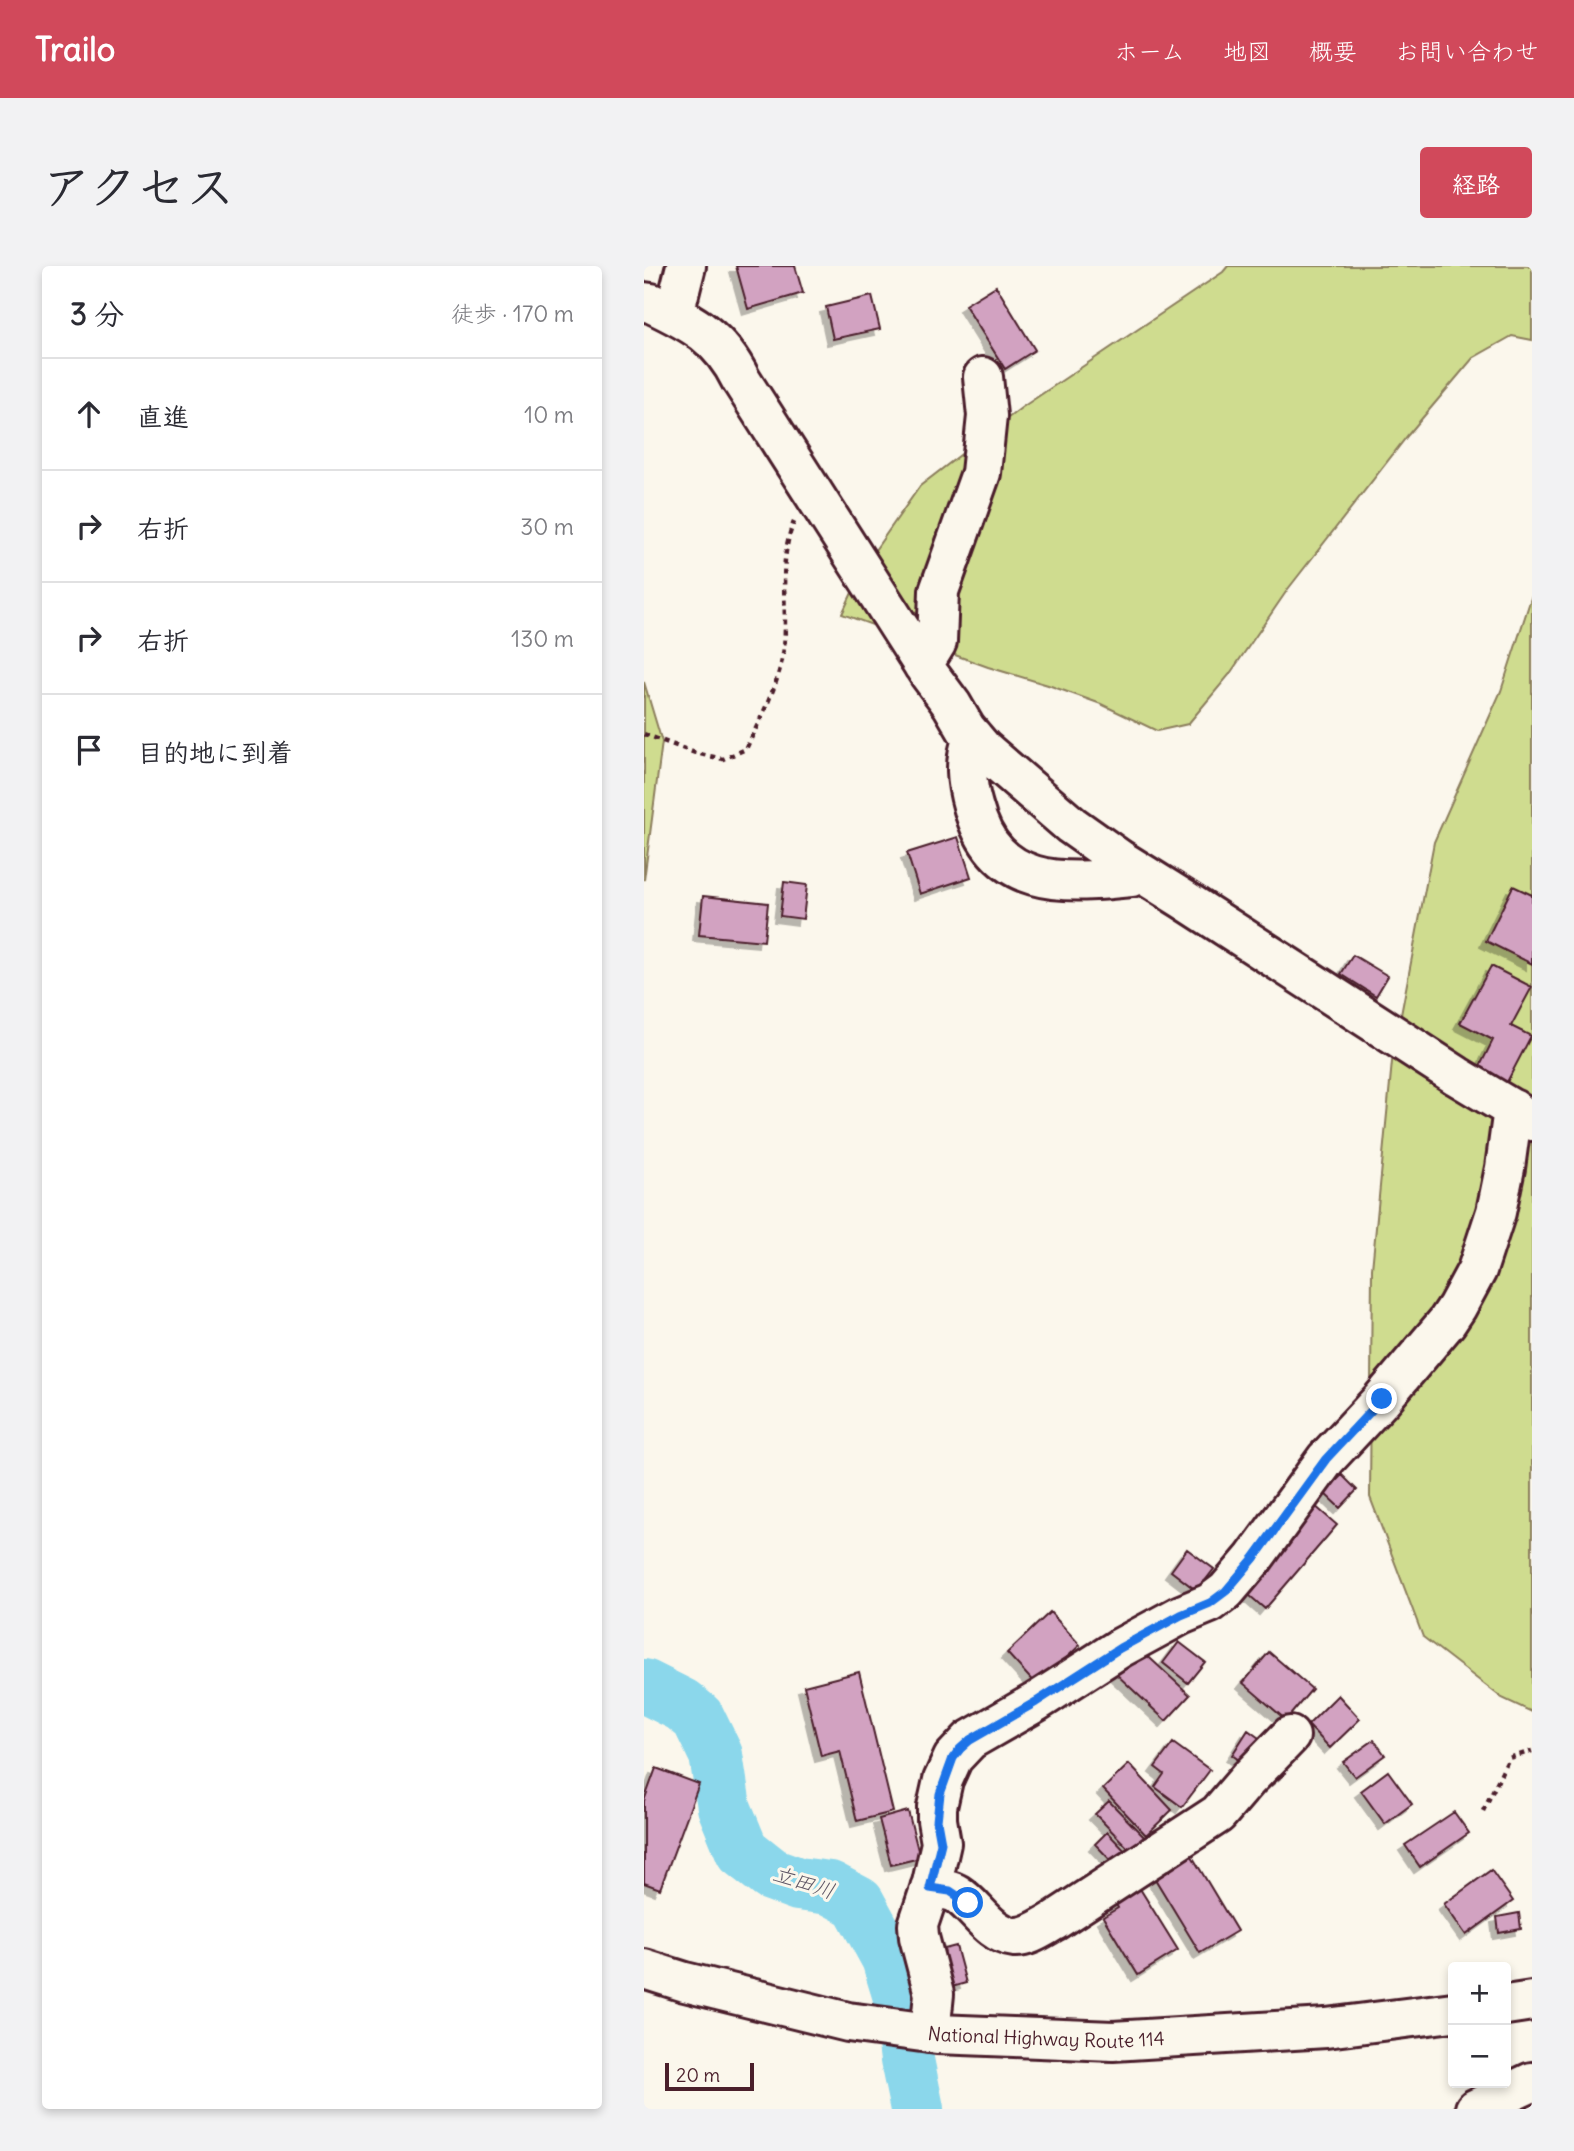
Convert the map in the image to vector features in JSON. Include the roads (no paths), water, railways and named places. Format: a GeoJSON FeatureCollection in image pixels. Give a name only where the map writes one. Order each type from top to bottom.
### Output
{"type":"FeatureCollection","features":[{"type":"Feature","properties":{"kind":"main road"},"geometry":{"type":"LineString","coordinates":[[686,266],[659,308],[700,329],[730,358],[741,380],[923,665],[983,749],[1071,825],[1137,870],[1522,1115],[1505,1168],[1496,1212],[1477,1269],[1465,1294],[1447,1322],[1382,1399],[1326,1459],[1254,1558],[1226,1591],[1210,1603],[1181,1615],[1120,1648],[1036,1702],[970,1740],[953,1758],[940,1794],[937,1821],[941,1843],[918,1925],[934,1994],[930,2033]]}},
{"type":"Feature","properties":{"kind":"main road"},"geometry":{"type":"LineString","coordinates":[[923,665],[937,642],[939,591],[981,473],[986,416],[983,377]]}},
{"type":"Feature","properties":{"kind":"main road"},"geometry":{"type":"LineString","coordinates":[[973,737],[967,754],[969,792],[977,822],[988,843],[999,856],[1034,876],[1059,881],[1131,877],[1137,870]]}},
{"type":"Feature","properties":{"kind":"main road"},"geometry":{"type":"LineString","coordinates":[[930,1888],[950,1891],[957,1895],[977,1915],[1000,1932],[1014,1937],[1031,1933],[1055,1921],[1218,1814],[1290,1736]]}},
{"type":"Feature","properties":{"kind":"main road","name":"National Highway Route 114"},"geometry":{"type":"LineString","coordinates":[[644,1969],[685,1982],[848,2022],[930,2033],[1113,2041],[1326,2028],[1448,2013]]}},
{"type":"Feature","properties":{"kind":"main road"},"geometry":{"type":"LineString","coordinates":[[1511,2004],[1532,2001]]}},
{"type":"Feature","properties":{"kind":"main road"},"geometry":{"type":"LineString","coordinates":[[1475,2109],[1532,2082]]}},
{"type":"Feature","properties":{"kind":"waterway","name":"立田川"},"geometry":{"type":"LineString","coordinates":[[644,1686],[682,1705],[698,1718],[716,1755],[724,1807],[742,1851],[771,1874],[798,1884],[830,1888],[858,1903],[888,1958],[899,1994],[907,2060],[917,2109]]}}]}
